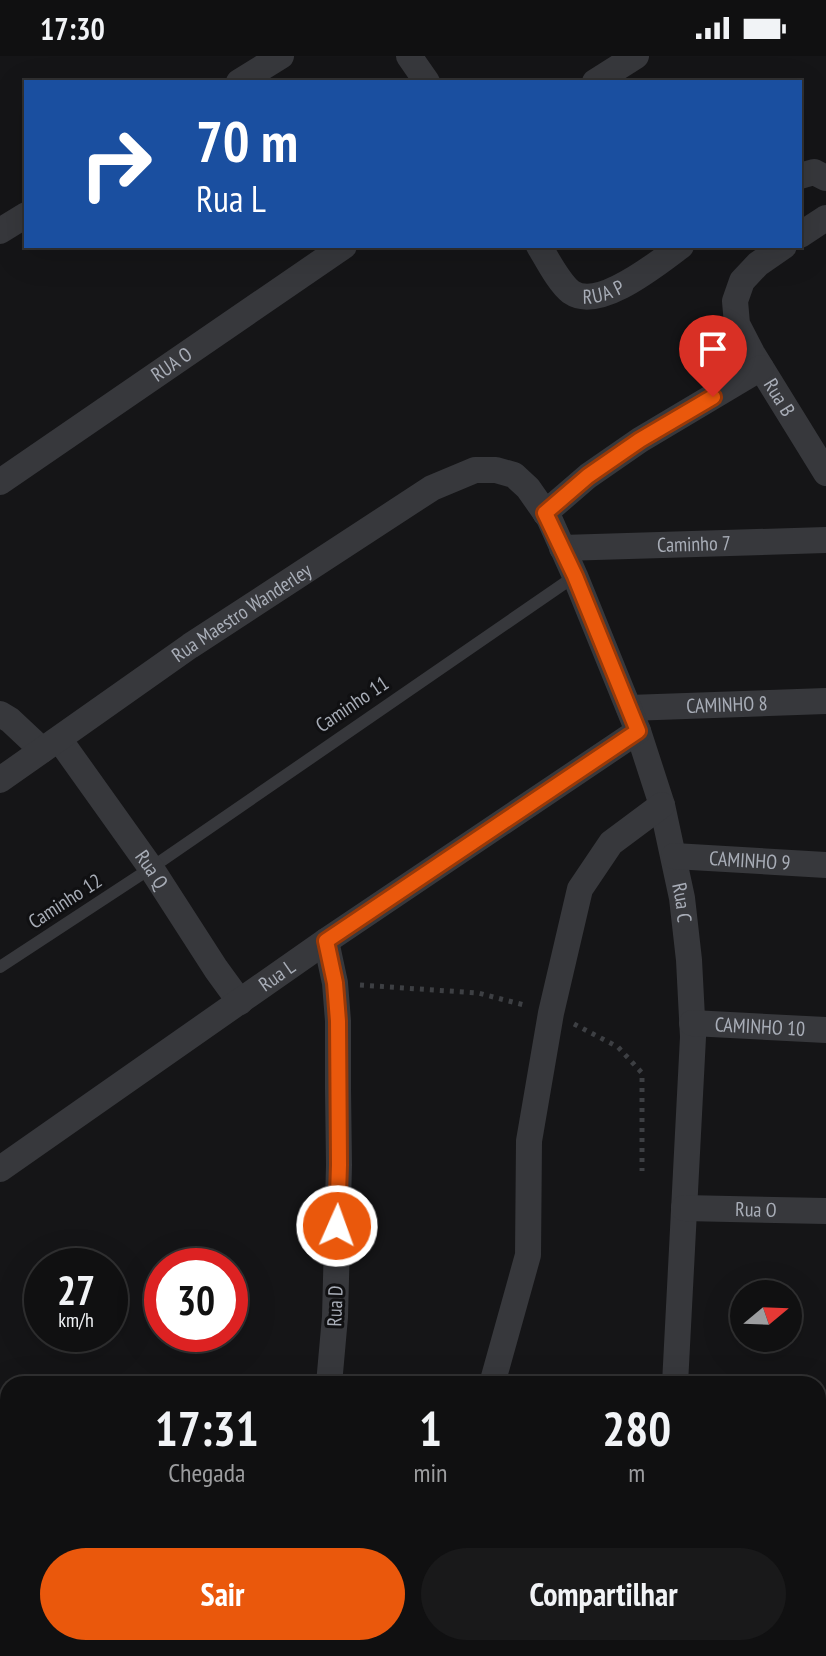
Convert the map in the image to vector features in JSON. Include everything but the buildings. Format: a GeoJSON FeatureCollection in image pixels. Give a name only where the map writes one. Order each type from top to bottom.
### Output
{"type":"FeatureCollection","features":[{"type":"Feature","properties":{"kind":"street"},"geometry":{"type":"LineString","coordinates":[[242,80],[281,56]]}},
{"type":"Feature","properties":{"kind":"street"},"geometry":{"type":"LineString","coordinates":[[409,56],[426,80]]}},
{"type":"Feature","properties":{"kind":"street"},"geometry":{"type":"LineString","coordinates":[[598,80],[636,56]]}},
{"type":"Feature","properties":{"kind":"street"},"geometry":{"type":"LineString","coordinates":[[802,175],[814,172],[826,178]]}},
{"type":"Feature","properties":{"kind":"street"},"geometry":{"type":"LineString","coordinates":[[0,231],[24,216]]}},
{"type":"Feature","properties":{"kind":"street"},"geometry":{"type":"LineString","coordinates":[[802,234],[826,218]]}},
{"type":"Feature","properties":{"kind":"street","name":"RUA O"},"geometry":{"type":"LineString","coordinates":[[0,482],[341,248]]}},
{"type":"Feature","properties":{"kind":"street","name":"RUA P"},"geometry":{"type":"LineString","coordinates":[[540,248],[566,286],[572,292],[586,296],[596,296],[631,281],[678,248]]}},
{"type":"Feature","properties":{"kind":"street","name":"Rua B"},"geometry":{"type":"LineString","coordinates":[[781,248],[758,264],[742,281],[735,301],[737,324],[826,473]]}},
{"type":"Feature","properties":{"kind":"street"},"geometry":{"type":"LineString","coordinates":[[545,513],[588,476],[640,440],[761,368]]}},
{"type":"Feature","properties":{"kind":"street","name":"Rua Maestro Wanderley"},"geometry":{"type":"LineString","coordinates":[[0,780],[190,646],[432,488],[475,470],[496,470]]}},
{"type":"Feature","properties":{"kind":"street","name":"Rua C"},"geometry":{"type":"LineString","coordinates":[[496,470],[514,475],[528,488],[545,513],[575,576],[634,720],[662,805],[674,856],[687,944],[692,1023],[675,1376]]}},
{"type":"Feature","properties":{"kind":"street","name":"Caminho 7"},"geometry":{"type":"LineString","coordinates":[[562,548],[826,540]]}},
{"type":"Feature","properties":{"kind":"street","name":"CAMINHO 8"},"geometry":{"type":"LineString","coordinates":[[634,720],[826,701]]}},
{"type":"Feature","properties":{"kind":"street","name":"Rua Q"},"geometry":{"type":"LineString","coordinates":[[0,714],[50,744],[151,868],[240,1002]]}},
{"type":"Feature","properties":{"kind":"street","name":"Rua L"},"geometry":{"type":"LineString","coordinates":[[0,1169],[240,1002],[634,720]]}},
{"type":"Feature","properties":{"kind":"street"},"geometry":{"type":"LineString","coordinates":[[494,1376],[528,1255],[529,1141],[551,1013],[580,889],[611,843],[662,805]]}},
{"type":"Feature","properties":{"kind":"street","name":"CAMINHO 9"},"geometry":{"type":"LineString","coordinates":[[674,856],[826,865]]}},
{"type":"Feature","properties":{"kind":"street","name":"Rua D"},"geometry":{"type":"LineString","coordinates":[[326,941],[335,983],[339,1104],[335,1317],[330,1376]]}},
{"type":"Feature","properties":{"kind":"street","name":"CAMINHO 10"},"geometry":{"type":"LineString","coordinates":[[692,1023],[826,1030]]}},
{"type":"Feature","properties":{"kind":"street","name":"Rua O"},"geometry":{"type":"LineString","coordinates":[[684,1208],[826,1211]]}},
{"type":"Feature","properties":{"kind":"lane","name":"Caminho 11"},"geometry":{"type":"LineString","coordinates":[[151,868],[575,576]]}},
{"type":"Feature","properties":{"kind":"lane","name":"Caminho 12"},"geometry":{"type":"LineString","coordinates":[[0,967],[151,868]]}},
{"type":"Feature","properties":{"kind":"route"},"geometry":{"type":"LineString","coordinates":[[337,1226],[338,1021],[335,983],[326,941],[638,731],[575,576],[545,513],[588,476],[640,440],[713,397]]}}]}
